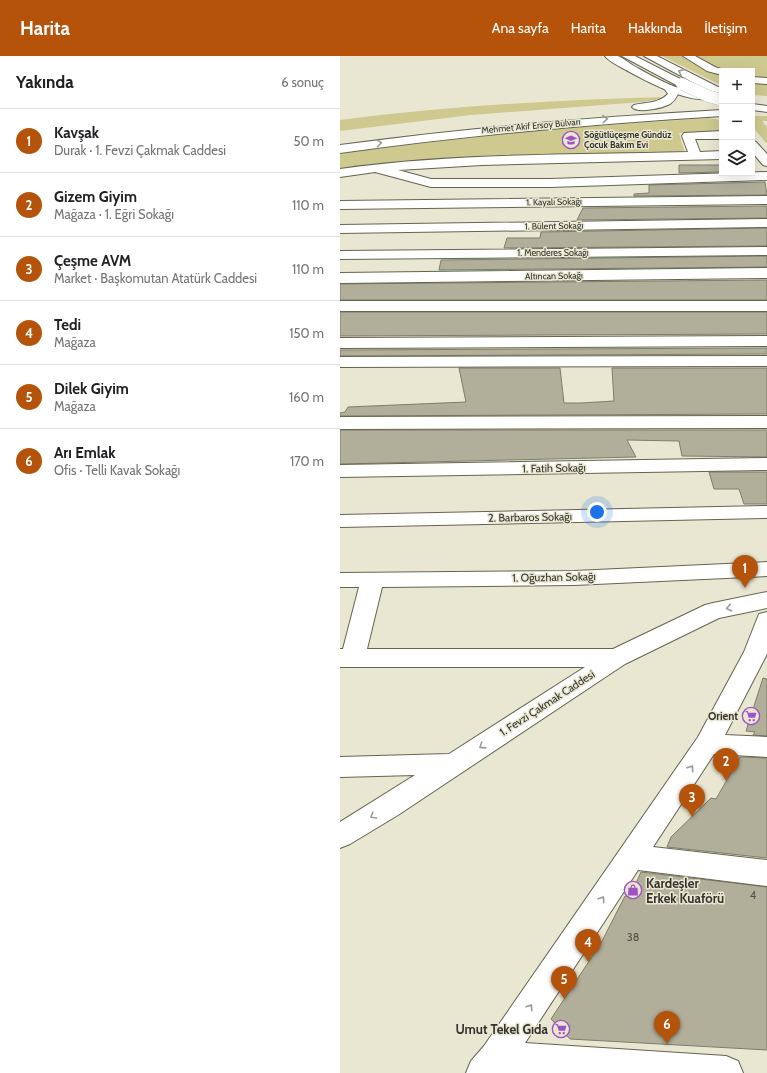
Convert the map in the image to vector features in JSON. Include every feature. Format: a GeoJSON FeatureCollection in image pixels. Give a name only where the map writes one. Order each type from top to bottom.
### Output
{"type":"FeatureCollection","features":[{"type":"Feature","properties":{"kind":"street"},"geometry":{"type":"LineString","coordinates":[[610,56],[670,88],[686,94],[699,96],[713,93],[717,90]]}},
{"type":"Feature","properties":{"kind":"street"},"geometry":{"type":"LineString","coordinates":[[627,56],[719,101]]}},
{"type":"Feature","properties":{"kind":"street"},"geometry":{"type":"LineString","coordinates":[[649,56],[717,90]]}},
{"type":"Feature","properties":{"kind":"street"},"geometry":{"type":"LineString","coordinates":[[688,56],[719,71]]}},
{"type":"Feature","properties":{"kind":"street"},"geometry":{"type":"LineString","coordinates":[[755,80],[767,81]]}},
{"type":"Feature","properties":{"kind":"street"},"geometry":{"type":"LineString","coordinates":[[630,108],[667,100],[673,94],[670,88]]}},
{"type":"Feature","properties":{"kind":"street"},"geometry":{"type":"LineString","coordinates":[[755,101],[767,101]]}},
{"type":"Feature","properties":{"kind":"street","name":"Mehmet Akif Ersoy Bulvarı"},"geometry":{"type":"LineString","coordinates":[[340,139],[508,119],[630,108],[719,102]]}},
{"type":"Feature","properties":{"kind":"street"},"geometry":{"type":"LineString","coordinates":[[755,107],[767,110]]}},
{"type":"Feature","properties":{"kind":"street"},"geometry":{"type":"LineString","coordinates":[[755,112],[767,110]]}},
{"type":"Feature","properties":{"kind":"street","name":"Mehmet Akif Ersoy Bulvarı"},"geometry":{"type":"LineString","coordinates":[[340,149],[508,128],[617,118],[719,113]]}},
{"type":"Feature","properties":{"kind":"street"},"geometry":{"type":"LineString","coordinates":[[708,114],[719,117]]}},
{"type":"Feature","properties":{"kind":"street"},"geometry":{"type":"LineString","coordinates":[[695,155],[688,136],[719,135]]}},
{"type":"Feature","properties":{"kind":"street"},"geometry":{"type":"LineString","coordinates":[[755,149],[762,157]]}},
{"type":"Feature","properties":{"kind":"street"},"geometry":{"type":"LineString","coordinates":[[340,173],[375,168],[482,161],[719,155]]}},
{"type":"Feature","properties":{"kind":"street"},"geometry":{"type":"LineString","coordinates":[[375,168],[431,183],[550,183],[767,176]]}},
{"type":"Feature","properties":{"kind":"street","name":"1. Kayalı Sokağı"},"geometry":{"type":"LineString","coordinates":[[340,205],[767,200]]}},
{"type":"Feature","properties":{"kind":"street","name":"1. Bülent Sokağı"},"geometry":{"type":"LineString","coordinates":[[340,229],[767,223]]}},
{"type":"Feature","properties":{"kind":"street","name":"1. Menderes Sokağı"},"geometry":{"type":"LineString","coordinates":[[340,255],[767,251]]}},
{"type":"Feature","properties":{"kind":"street","name":"Altıncan Sokağı"},"geometry":{"type":"LineString","coordinates":[[340,278],[767,273]]}},
{"type":"Feature","properties":{"kind":"street"},"geometry":{"type":"LineString","coordinates":[[340,306],[767,306]]}},
{"type":"Feature","properties":{"kind":"street"},"geometry":{"type":"LineString","coordinates":[[340,342],[767,341]]}},
{"type":"Feature","properties":{"kind":"street"},"geometry":{"type":"LineString","coordinates":[[340,362],[767,361]]}},
{"type":"Feature","properties":{"kind":"street"},"geometry":{"type":"LineString","coordinates":[[340,423],[767,422]]}},
{"type":"Feature","properties":{"kind":"street","name":"1. Fatih Sokağı"},"geometry":{"type":"LineString","coordinates":[[340,471],[767,464]]}},
{"type":"Feature","properties":{"kind":"street","name":"2. Barbaros Sokağı"},"geometry":{"type":"LineString","coordinates":[[340,521],[767,512]]}},
{"type":"Feature","properties":{"kind":"street","name":"1. Oğuzhan Sokağı"},"geometry":{"type":"LineString","coordinates":[[340,580],[574,578],[767,569]]}},
{"type":"Feature","properties":{"kind":"street"},"geometry":{"type":"LineString","coordinates":[[372,580],[347,658],[616,658]]}},
{"type":"Feature","properties":{"kind":"street","name":"1. Fevzi Çakmak Caddesi"},"geometry":{"type":"LineString","coordinates":[[340,836],[454,764],[616,658],[713,611],[767,600]]}},
{"type":"Feature","properties":{"kind":"street"},"geometry":{"type":"LineString","coordinates":[[490,1066],[707,744],[761,651],[767,620]]}},
{"type":"Feature","properties":{"kind":"street"},"geometry":{"type":"LineString","coordinates":[[707,744],[767,747]]}},
{"type":"Feature","properties":{"kind":"street"},"geometry":{"type":"LineString","coordinates":[[340,767],[454,764]]}},
{"type":"Feature","properties":{"kind":"street"},"geometry":{"type":"LineString","coordinates":[[630,857],[767,873]]}},
{"type":"Feature","properties":{"kind":"street"},"geometry":{"type":"LineString","coordinates":[[490,1066],[726,1073]]}},
{"type":"Feature","properties":{"kind":"shaded area"},"geometry":{"type":"Polygon","coordinates":[[[662,56],[767,56],[767,96],[755,95],[755,68],[719,68],[719,84],[662,56]]]}},
{"type":"Feature","properties":{"kind":"shaded area"},"geometry":{"type":"Polygon","coordinates":[[[663,97],[642,102],[471,115],[340,131],[340,120],[380,115],[502,104],[663,97]]]}},
{"type":"Feature","properties":{"kind":"shaded area"},"geometry":{"type":"Polygon","coordinates":[[[755,116],[767,116],[767,121],[762,121],[767,127],[767,144],[755,130],[755,116]]]}},
{"type":"Feature","properties":{"kind":"shaded area"},"geometry":{"type":"Polygon","coordinates":[[[708,118],[719,120],[719,133],[679,133],[685,153],[435,160],[371,164],[340,169],[340,154],[361,150],[529,131],[708,118]]]}},
{"type":"Feature","properties":{"kind":"building"},"geometry":{"type":"Polygon","coordinates":[[[679,165],[719,165],[719,172],[679,173],[679,165]]]}},
{"type":"Feature","properties":{"kind":"building"},"geometry":{"type":"Polygon","coordinates":[[[765,182],[767,195],[634,196],[634,194],[649,193],[649,185],[765,182]]]}},
{"type":"Feature","properties":{"kind":"building"},"geometry":{"type":"Polygon","coordinates":[[[767,206],[767,218],[577,220],[583,208],[767,206]]]}},
{"type":"Feature","properties":{"kind":"building"},"geometry":{"type":"Polygon","coordinates":[[[767,228],[767,246],[504,248],[507,238],[540,238],[541,232],[767,228]]]}},
{"type":"Feature","properties":{"kind":"building"},"geometry":{"type":"Polygon","coordinates":[[[767,256],[767,267],[439,270],[441,260],[767,256]]]}},
{"type":"Feature","properties":{"kind":"building"},"geometry":{"type":"Polygon","coordinates":[[[767,280],[767,300],[340,300],[340,284],[767,280]]]}},
{"type":"Feature","properties":{"kind":"building"},"geometry":{"type":"Polygon","coordinates":[[[340,312],[767,312],[767,334],[340,336],[340,312]]]}},
{"type":"Feature","properties":{"kind":"building"},"geometry":{"type":"Polygon","coordinates":[[[767,348],[767,354],[340,356],[340,350],[767,348]]]}},
{"type":"Feature","properties":{"kind":"building"},"geometry":{"type":"Polygon","coordinates":[[[459,368],[560,368],[564,403],[581,403],[614,401],[612,368],[767,368],[767,414],[340,416],[340,413],[345,412],[348,407],[466,402],[459,368]]]}},
{"type":"Feature","properties":{"kind":"building"},"geometry":{"type":"Polygon","coordinates":[[[340,430],[767,430],[767,457],[682,456],[679,441],[627,440],[636,457],[340,464],[340,430]]]}},
{"type":"Feature","properties":{"kind":"building"},"geometry":{"type":"Polygon","coordinates":[[[709,472],[767,472],[767,504],[744,504],[739,489],[714,489],[709,472]]]}},
{"type":"Feature","properties":{"kind":"building"},"geometry":{"type":"Polygon","coordinates":[[[763,678],[767,679],[767,736],[753,735],[755,732],[746,731],[763,678]]]}},
{"type":"Feature","properties":{"kind":"building"},"geometry":{"type":"Polygon","coordinates":[[[740,757],[767,758],[767,858],[667,847],[671,837],[711,798],[716,799],[740,757]]]}},
{"type":"Feature","properties":{"kind":"building"},"geometry":{"type":"Polygon","coordinates":[[[641,872],[767,887],[767,1050],[570,1039],[551,1019],[601,943],[625,896],[630,897],[641,872]]]}},
{"type":"Feature","properties":{"kind":"place","name":"Söğütlüçeşme Gündüz Çocuk Bakım Evi"},"geometry":{"type":"Point","coordinates":[571,140]}},
{"type":"Feature","properties":{"kind":"place","name":"Kavşak"},"geometry":{"type":"Point","coordinates":[745,588]}},
{"type":"Feature","properties":{"kind":"place","name":"Orient"},"geometry":{"type":"Point","coordinates":[751,716]}},
{"type":"Feature","properties":{"kind":"place","name":"Gizem Giyim"},"geometry":{"type":"Point","coordinates":[726,781]}},
{"type":"Feature","properties":{"kind":"place","name":"Çeşme AVM"},"geometry":{"type":"Point","coordinates":[692,817]}},
{"type":"Feature","properties":{"kind":"place","name":"Kardeşler Erkek Kuaförü"},"geometry":{"type":"Point","coordinates":[633,890]}},
{"type":"Feature","properties":{"kind":"place","name":"Tedi"},"geometry":{"type":"Point","coordinates":[588,962]}},
{"type":"Feature","properties":{"kind":"place","name":"Dilek Giyim"},"geometry":{"type":"Point","coordinates":[564,999]}},
{"type":"Feature","properties":{"kind":"place","name":"Umut Tekel Gıda"},"geometry":{"type":"Point","coordinates":[561,1029]}},
{"type":"Feature","properties":{"kind":"place","name":"Arı Emlak"},"geometry":{"type":"Point","coordinates":[667,1044]}}]}
